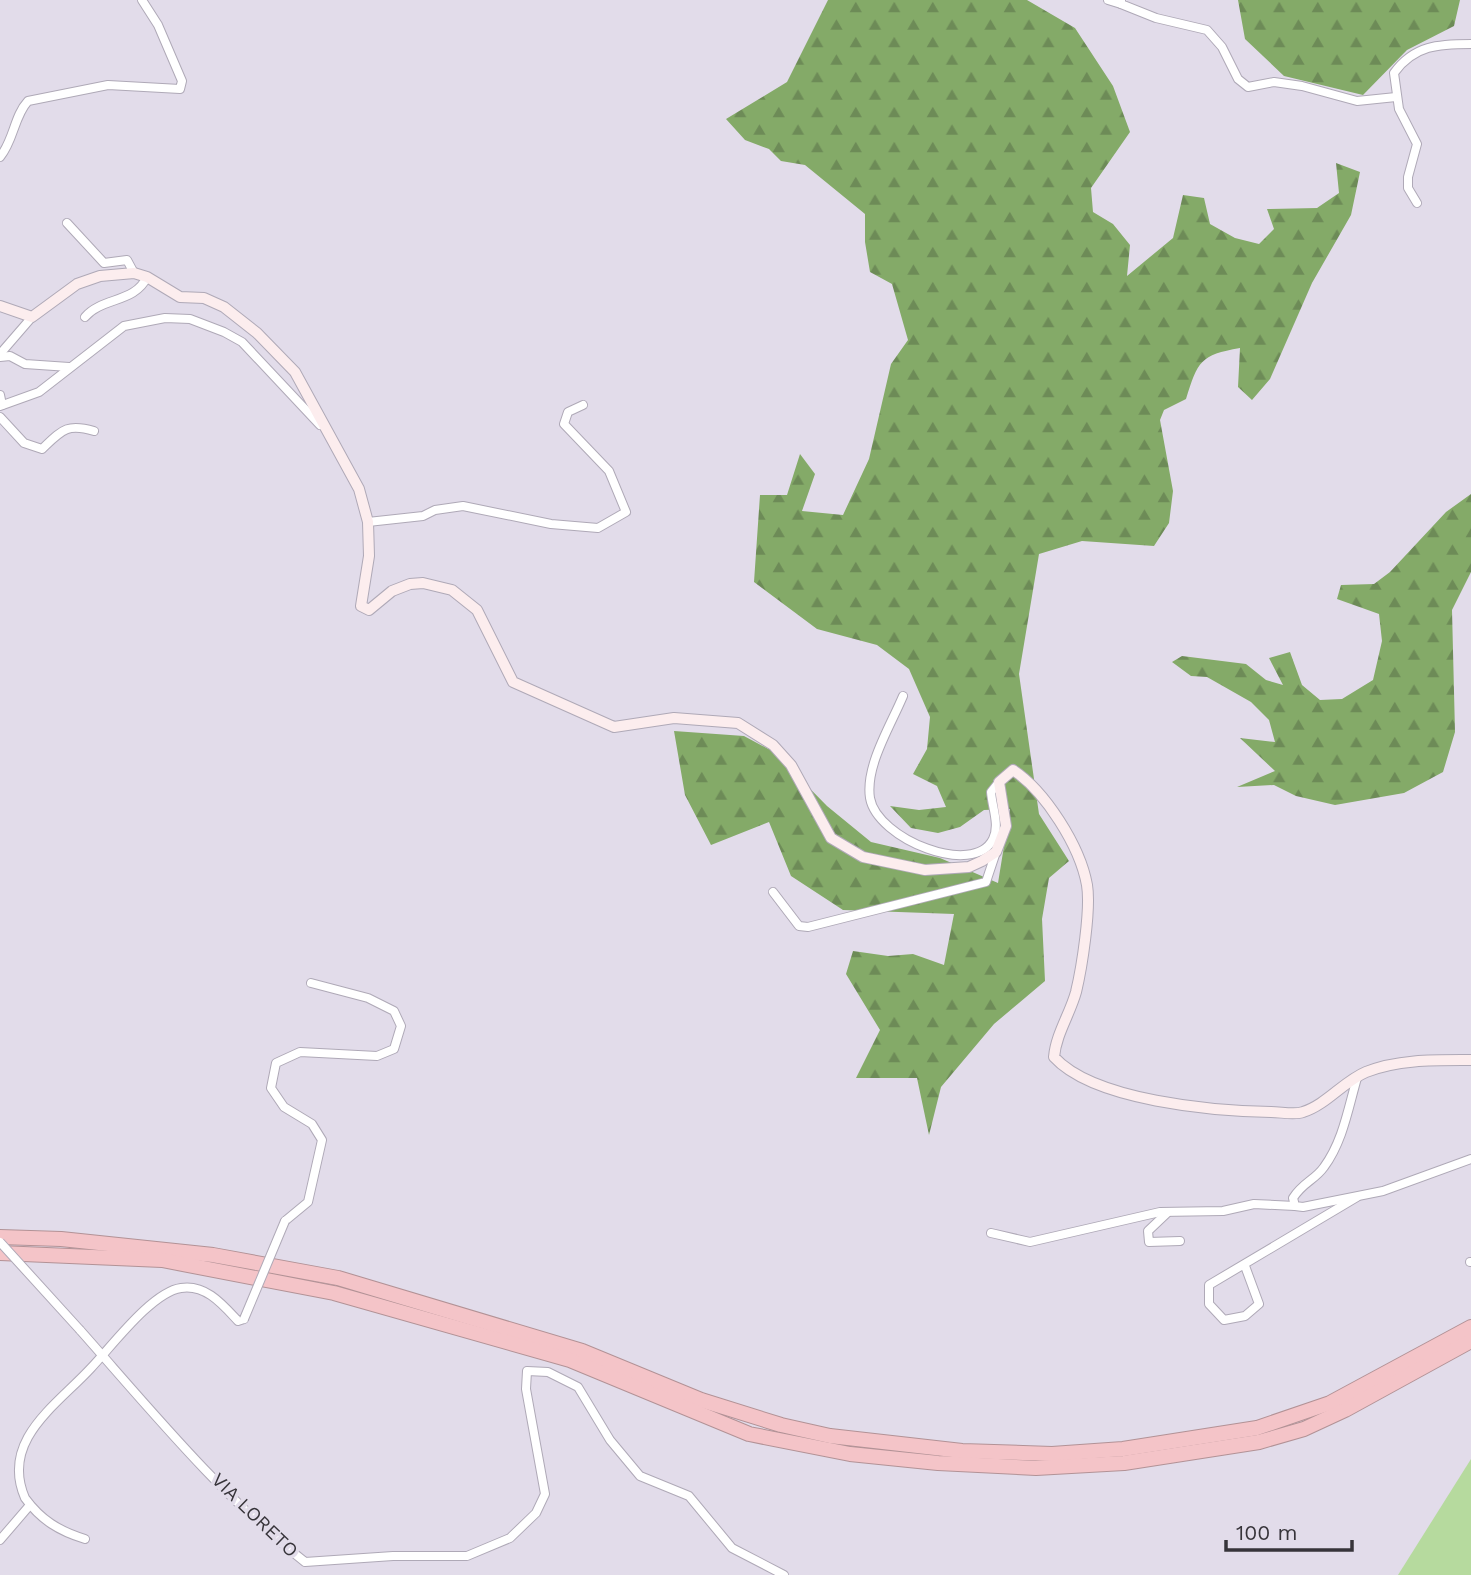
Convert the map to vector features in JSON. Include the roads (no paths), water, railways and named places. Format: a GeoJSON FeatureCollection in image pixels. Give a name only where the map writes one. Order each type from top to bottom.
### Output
{"type":"FeatureCollection","features":[{"type":"Feature","properties":{"kind":"highway"},"geometry":{"type":"LineString","coordinates":[[0,1240],[212,1255],[338,1278],[582,1351],[701,1401],[781,1425],[830,1436],[962,1451],[1052,1454],[1123,1449],[1257,1429],[1330,1403],[1471,1327]]}},
{"type":"Feature","properties":{"kind":"highway"},"geometry":{"type":"LineString","coordinates":[[0,1253],[62,1246],[162,1261],[334,1293],[569,1360],[749,1434],[850,1454],[938,1463],[1036,1468],[1124,1463],[1259,1442],[1304,1429],[1471,1341]]}},
{"type":"Feature","properties":{"kind":"street"},"geometry":{"type":"LineString","coordinates":[[0,157],[10,143],[22,108],[28,101],[108,85],[180,89],[182,81],[158,25],[142,0]]}},
{"type":"Feature","properties":{"kind":"street"},"geometry":{"type":"LineString","coordinates":[[1108,0],[1121,2],[1156,18],[1207,30],[1222,47],[1238,79],[1248,87],[1274,82],[1302,86],[1357,101],[1396,97]]}},
{"type":"Feature","properties":{"kind":"street"},"geometry":{"type":"LineString","coordinates":[[1417,203],[1408,188],[1408,177],[1417,144],[1399,109],[1394,73],[1411,55],[1433,44],[1471,44]]}},
{"type":"Feature","properties":{"kind":"street"},"geometry":{"type":"LineString","coordinates":[[67,223],[104,263],[127,260],[134,273]]}},
{"type":"Feature","properties":{"kind":"street"},"geometry":{"type":"LineString","coordinates":[[0,356],[32,317],[77,284],[100,276],[134,273],[147,276],[180,297],[205,298],[224,307],[257,333],[295,372],[325,429],[345,459],[368,522],[368,566],[361,606],[369,610],[392,591],[410,584],[424,583],[452,590],[466,598],[477,610],[513,682],[614,727],[674,718],[738,723],[773,745],[791,765],[831,838],[863,857],[925,870],[969,867],[996,852]]}},
{"type":"Feature","properties":{"kind":"street"},"geometry":{"type":"LineString","coordinates":[[85,317],[93,308],[136,292],[147,276]]}},
{"type":"Feature","properties":{"kind":"street"},"geometry":{"type":"LineString","coordinates":[[0,306],[32,317]]}},
{"type":"Feature","properties":{"kind":"street"},"geometry":{"type":"LineString","coordinates":[[0,395],[1,406],[38,391],[124,326],[165,318],[190,319],[242,342],[325,429]]}},
{"type":"Feature","properties":{"kind":"street"},"geometry":{"type":"LineString","coordinates":[[0,356],[10,356],[25,364],[69,367]]}},
{"type":"Feature","properties":{"kind":"street"},"geometry":{"type":"LineString","coordinates":[[368,522],[423,516],[435,510],[463,506],[551,524],[598,528],[617,519],[626,512],[608,471],[564,424],[568,412],[583,405]]}},
{"type":"Feature","properties":{"kind":"street"},"geometry":{"type":"LineString","coordinates":[[0,417],[24,443],[42,449],[62,431],[76,426],[94,431]]}},
{"type":"Feature","properties":{"kind":"street"},"geometry":{"type":"LineString","coordinates":[[903,696],[880,751],[870,786],[875,814],[887,828],[942,853],[960,855],[980,852],[992,841],[997,825],[991,792],[1013,770],[1030,781],[1046,800],[1080,862],[1088,887],[1076,990],[1069,1014],[1055,1044],[1054,1058],[1063,1067],[1130,1095],[1242,1112],[1303,1112],[1366,1072],[1422,1060],[1471,1060]]}},
{"type":"Feature","properties":{"kind":"street"},"geometry":{"type":"LineString","coordinates":[[773,892],[799,926],[807,927],[986,882],[1006,826],[999,782]]}},
{"type":"Feature","properties":{"kind":"street"},"geometry":{"type":"LineString","coordinates":[[85,1539],[57,1529],[30,1504],[13,1479],[10,1467],[17,1446],[34,1418],[79,1381],[155,1300],[172,1289],[199,1289],[218,1300],[238,1321],[244,1319],[285,1221],[308,1202],[322,1140],[312,1124],[284,1107],[271,1088],[276,1063],[300,1052],[377,1056],[394,1049],[401,1026],[394,1011],[368,998],[311,983]]}},
{"type":"Feature","properties":{"kind":"street"},"geometry":{"type":"LineString","coordinates":[[1296,1206],[1293,1198],[1301,1184],[1322,1170],[1338,1145],[1357,1078]]}},
{"type":"Feature","properties":{"kind":"street"},"geometry":{"type":"LineString","coordinates":[[991,1233],[1030,1242],[1143,1215],[1223,1211],[1254,1204],[1303,1207],[1383,1191],[1471,1159]]}},
{"type":"Feature","properties":{"kind":"street"},"geometry":{"type":"LineString","coordinates":[[1245,1266],[1259,1304],[1245,1316],[1224,1320],[1216,1315],[1209,1304],[1209,1285],[1359,1196]]}},
{"type":"Feature","properties":{"kind":"street"},"geometry":{"type":"LineString","coordinates":[[1167,1213],[1148,1231],[1149,1242],[1180,1241]]}},
{"type":"Feature","properties":{"kind":"street","name":"VIA LORETO"},"geometry":{"type":"LineString","coordinates":[[0,1240],[214,1476],[279,1542],[305,1562],[393,1556],[467,1556],[510,1538],[536,1513],[545,1494],[526,1389],[527,1371],[548,1372],[578,1387],[610,1440],[640,1476],[689,1496],[732,1548],[784,1575]]}},
{"type":"Feature","properties":{"kind":"street"},"geometry":{"type":"LineString","coordinates":[[0,1540],[30,1504]]}}]}
